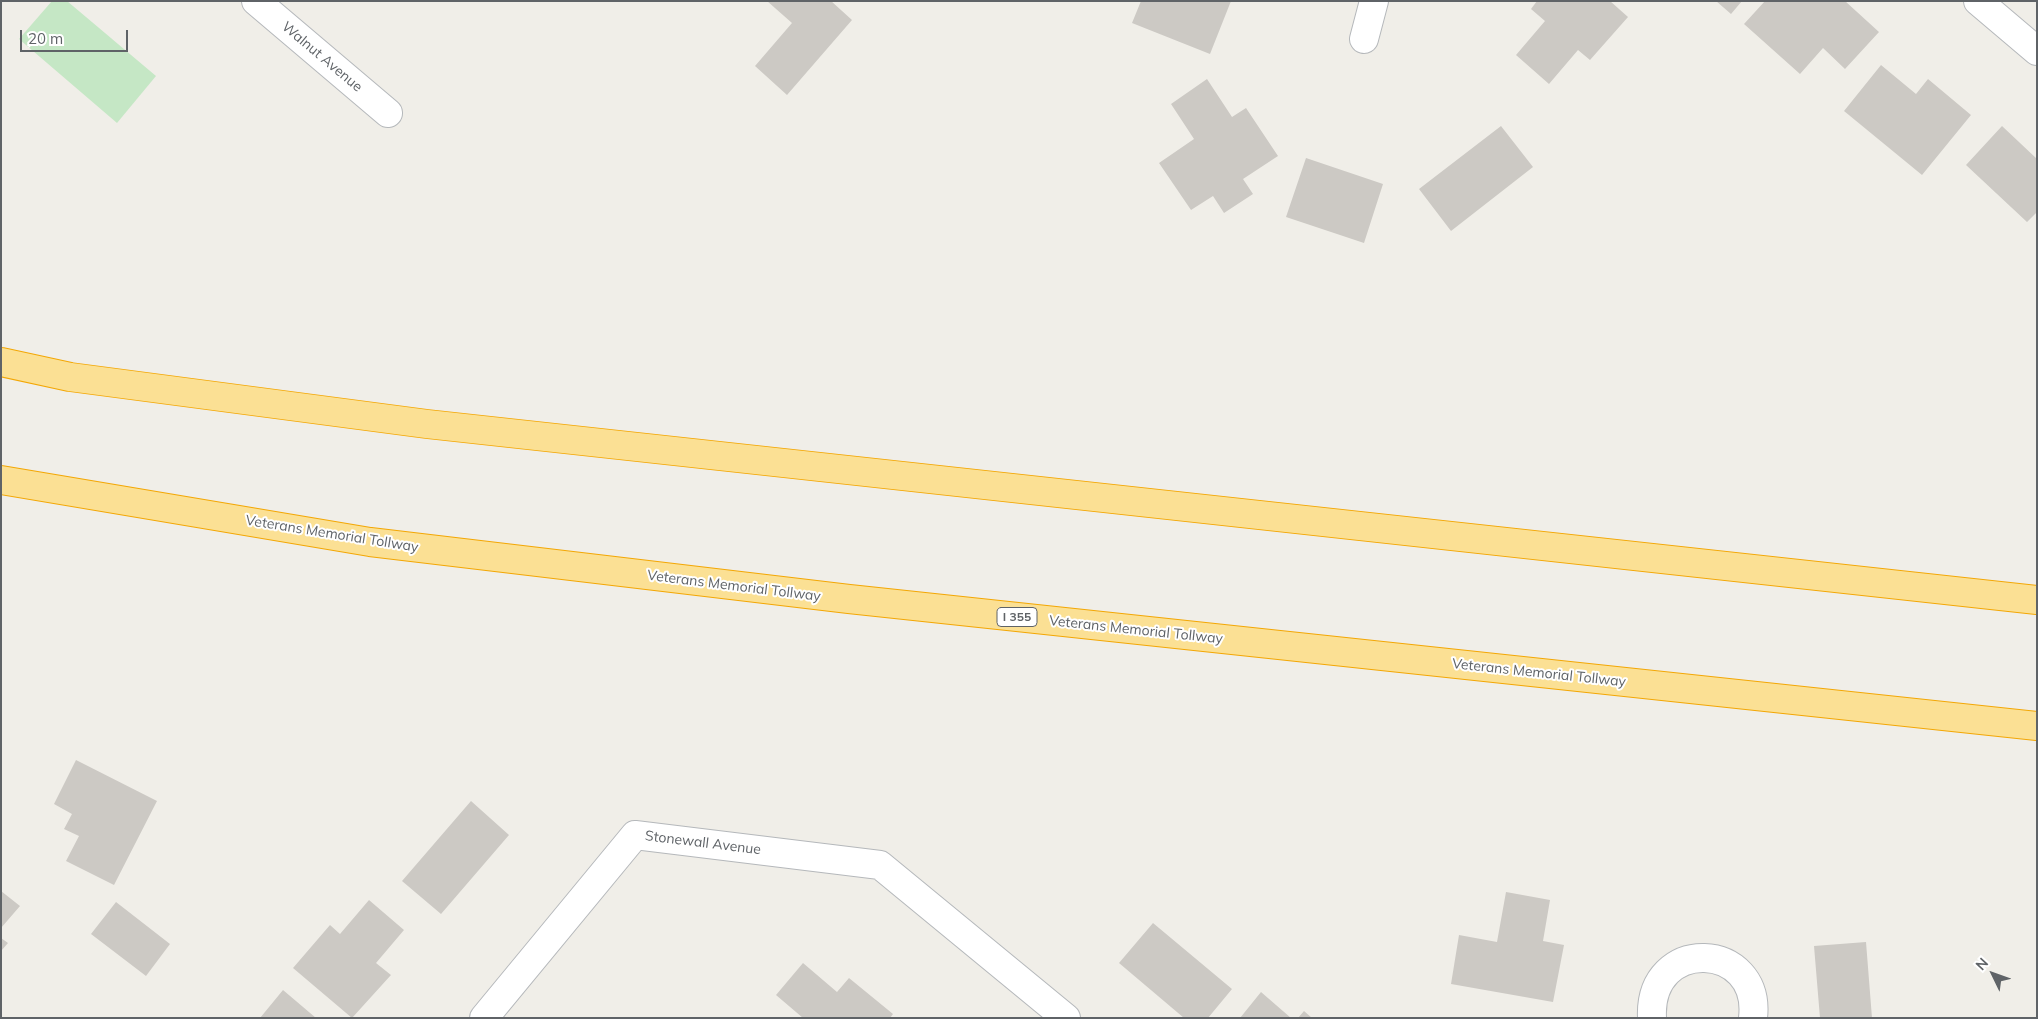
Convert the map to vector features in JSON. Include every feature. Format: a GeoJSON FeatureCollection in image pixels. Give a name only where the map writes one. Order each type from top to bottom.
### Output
{"type":"FeatureCollection","features":[{"type":"Feature","properties":{"kind":"highway"},"geometry":{"type":"LineString","coordinates":[[1,362],[70,377],[427,424],[2037,600]]}},
{"type":"Feature","properties":{"kind":"highway","name":"Veterans Memorial Tollway"},"geometry":{"type":"LineString","coordinates":[[1,480],[370,542],[849,600],[2037,726]]}},
{"type":"Feature","properties":{"kind":"street","name":"Walnut Avenue"},"geometry":{"type":"LineString","coordinates":[[256,1],[388,113]]}},
{"type":"Feature","properties":{"kind":"street"},"geometry":{"type":"LineString","coordinates":[[1364,39],[1374,1]]}},
{"type":"Feature","properties":{"kind":"street"},"geometry":{"type":"LineString","coordinates":[[1978,1],[2037,51]]}},
{"type":"Feature","properties":{"kind":"street","name":"Stonewall Avenue"},"geometry":{"type":"LineString","coordinates":[[484,1018],[635,834],[880,866],[1066,1018]]}},
{"type":"Feature","properties":{"kind":"street"},"geometry":{"type":"LineString","coordinates":[[1652,1018],[1651,1003],[1656,986],[1665,972],[1679,962],[1704,957],[1729,964],[1742,974],[1751,989],[1754,1006],[1753,1018]]}},
{"type":"Feature","properties":{"kind":"green space"},"geometry":{"type":"Polygon","coordinates":[[[52,1],[67,1],[156,76],[117,123],[19,39],[52,1]]]}},
{"type":"Feature","properties":{"kind":"building"},"geometry":{"type":"Polygon","coordinates":[[[767,1],[831,1],[852,20],[787,95],[755,66],[792,23],[767,1]]]}},
{"type":"Feature","properties":{"kind":"building"},"geometry":{"type":"Polygon","coordinates":[[[1141,1],[1231,1],[1210,54],[1132,23],[1141,1]]]}},
{"type":"Feature","properties":{"kind":"building"},"geometry":{"type":"Polygon","coordinates":[[[1537,1],[1610,1],[1628,17],[1590,60],[1578,50],[1549,84],[1516,55],[1545,21],[1531,9],[1537,1]]]}},
{"type":"Feature","properties":{"kind":"building"},"geometry":{"type":"Polygon","coordinates":[[[1716,1],[1742,1],[1731,14],[1716,1]]]}},
{"type":"Feature","properties":{"kind":"building"},"geometry":{"type":"Polygon","coordinates":[[[1765,1],[1845,1],[1879,32],[1845,69],[1823,48],[1800,74],[1744,24],[1765,1]]]}},
{"type":"Feature","properties":{"kind":"building"},"geometry":{"type":"Polygon","coordinates":[[[1881,65],[1916,94],[1928,79],[1971,115],[1922,175],[1844,111],[1881,65]]]}},
{"type":"Feature","properties":{"kind":"building"},"geometry":{"type":"Polygon","coordinates":[[[1207,79],[1232,117],[1246,108],[1278,156],[1243,179],[1253,194],[1224,213],[1213,196],[1191,210],[1159,163],[1194,139],[1171,104],[1207,79]]]}},
{"type":"Feature","properties":{"kind":"building"},"geometry":{"type":"Polygon","coordinates":[[[1501,126],[1533,167],[1451,231],[1419,189],[1501,126]]]}},
{"type":"Feature","properties":{"kind":"building"},"geometry":{"type":"Polygon","coordinates":[[[2002,126],[2037,159],[2037,212],[2027,222],[1966,165],[2002,126]]]}},
{"type":"Feature","properties":{"kind":"building"},"geometry":{"type":"Polygon","coordinates":[[[1306,158],[1383,184],[1364,243],[1286,217],[1306,158]]]}},
{"type":"Feature","properties":{"kind":"building"},"geometry":{"type":"Polygon","coordinates":[[[76,760],[157,801],[114,885],[66,861],[79,836],[64,829],[72,814],[54,804],[76,760]]]}},
{"type":"Feature","properties":{"kind":"building"},"geometry":{"type":"Polygon","coordinates":[[[471,801],[509,835],[441,914],[402,881],[471,801]]]}},
{"type":"Feature","properties":{"kind":"building"},"geometry":{"type":"Polygon","coordinates":[[[1,891],[20,906],[1,928],[1,891]]]}},
{"type":"Feature","properties":{"kind":"building"},"geometry":{"type":"Polygon","coordinates":[[[1506,892],[1550,900],[1543,941],[1564,945],[1553,1002],[1451,984],[1459,935],[1497,942],[1506,892]]]}},
{"type":"Feature","properties":{"kind":"building"},"geometry":{"type":"Polygon","coordinates":[[[369,900],[404,930],[376,963],[391,975],[352,1018],[293,968],[330,925],[340,934],[369,900]]]}},
{"type":"Feature","properties":{"kind":"building"},"geometry":{"type":"Polygon","coordinates":[[[116,902],[170,944],[146,976],[91,934],[116,902]]]}},
{"type":"Feature","properties":{"kind":"building"},"geometry":{"type":"Polygon","coordinates":[[[1153,923],[1232,989],[1208,1018],[1184,1018],[1119,963],[1153,923]]]}},
{"type":"Feature","properties":{"kind":"building"},"geometry":{"type":"Polygon","coordinates":[[[1,938],[8,943],[1,951],[1,938]]]}},
{"type":"Feature","properties":{"kind":"building"},"geometry":{"type":"Polygon","coordinates":[[[1866,942],[1872,1018],[1820,1018],[1814,946],[1866,942]]]}},
{"type":"Feature","properties":{"kind":"building"},"geometry":{"type":"Polygon","coordinates":[[[803,963],[837,992],[849,978],[893,1014],[890,1018],[803,1018],[776,995],[803,963]]]}},
{"type":"Feature","properties":{"kind":"building"},"geometry":{"type":"Polygon","coordinates":[[[283,990],[316,1018],[260,1018],[283,990]]]}},
{"type":"Feature","properties":{"kind":"building"},"geometry":{"type":"Polygon","coordinates":[[[1261,992],[1291,1018],[1240,1018],[1261,992]]]}},
{"type":"Feature","properties":{"kind":"building"},"geometry":{"type":"Polygon","coordinates":[[[1304,1011],[1312,1018],[1298,1018],[1304,1011]]]}}]}
